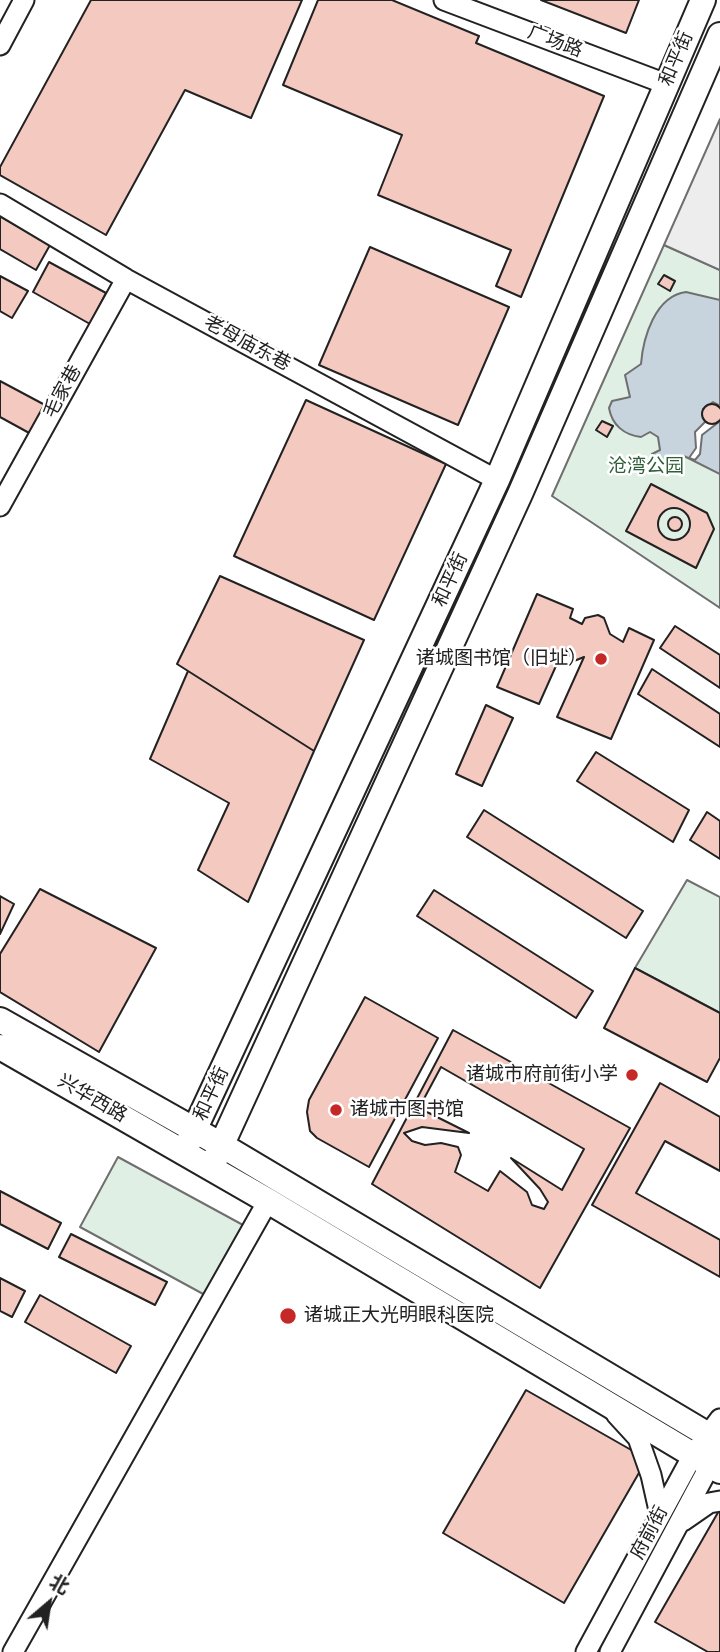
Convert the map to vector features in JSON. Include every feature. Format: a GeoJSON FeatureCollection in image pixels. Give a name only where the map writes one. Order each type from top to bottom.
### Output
{"type":"FeatureCollection","features":[{"type":"Feature","properties":{"kind":"main road","name":"和平街"},"geometry":{"type":"LineString","coordinates":[[189,1141],[498,480],[703,0]]}},
{"type":"Feature","properties":{"kind":"main road","name":"和平街"},"geometry":{"type":"LineString","coordinates":[[211,1168],[520,494],[720,35]]}},
{"type":"Feature","properties":{"kind":"main road"},"geometry":{"type":"LineString","coordinates":[[0,1020],[189,1141],[211,1168],[603,1400],[713,1447]]}},
{"type":"Feature","properties":{"kind":"main road","name":"兴华西路"},"geometry":{"type":"LineString","coordinates":[[0,1047],[189,1141]]}},
{"type":"Feature","properties":{"kind":"main road"},"geometry":{"type":"LineString","coordinates":[[189,1141],[223,1146],[713,1447]]}},
{"type":"Feature","properties":{"kind":"street"},"geometry":{"type":"LineString","coordinates":[[0,45],[24,0]]}},
{"type":"Feature","properties":{"kind":"street","name":"广场路"},"geometry":{"type":"LineString","coordinates":[[444,0],[666,84]]}},
{"type":"Feature","properties":{"kind":"street","name":"老母庙东巷"},"geometry":{"type":"LineString","coordinates":[[0,204],[126,279],[498,480]]}},
{"type":"Feature","properties":{"kind":"street","name":"毛家巷"},"geometry":{"type":"LineString","coordinates":[[0,506],[126,279]]}},
{"type":"Feature","properties":{"kind":"street"},"geometry":{"type":"LineString","coordinates":[[13,1652],[268,1201]]}},
{"type":"Feature","properties":{"kind":"street"},"geometry":{"type":"LineString","coordinates":[[603,1400],[638,1438],[651,1475],[660,1515]]}},
{"type":"Feature","properties":{"kind":"street","name":"府前街"},"geometry":{"type":"LineString","coordinates":[[586,1652],[660,1515],[713,1447]]}},
{"type":"Feature","properties":{"kind":"street","name":"府前街"},"geometry":{"type":"LineString","coordinates":[[610,1652],[679,1523],[713,1447]]}},
{"type":"Feature","properties":{"kind":"street"},"geometry":{"type":"LineString","coordinates":[[679,1523],[709,1503],[720,1501]]}},
{"type":"Feature","properties":{"kind":"green space","name":"沧湾公园"},"geometry":{"type":"Polygon","coordinates":[[[664,245],[720,270],[720,608],[552,496],[664,245]]]}},
{"type":"Feature","properties":{"kind":"green space"},"geometry":{"type":"Polygon","coordinates":[[[687,880],[720,897],[720,1013],[635,968],[687,880]]]}},
{"type":"Feature","properties":{"kind":"green space"},"geometry":{"type":"Polygon","coordinates":[[[118,1157],[243,1225],[205,1295],[80,1227],[118,1157]]]}},
{"type":"Feature","properties":{"kind":"shaded area"},"geometry":{"type":"Polygon","coordinates":[[[720,119],[720,270],[664,245],[720,119]]]}},
{"type":"Feature","properties":{"kind":"shaded area"},"geometry":{"type":"Polygon","coordinates":[[[686,292],[720,300],[720,474],[684,456],[667,463],[659,463],[652,454],[660,450],[658,437],[650,432],[641,437],[629,434],[616,424],[609,408],[612,401],[630,397],[625,375],[641,364],[648,331],[659,310],[675,295],[686,292]]]}},
{"type":"Feature","properties":{"kind":"pier"},"geometry":{"type":"Polygon","coordinates":[[[713,402],[720,406],[720,421],[702,435],[700,454],[695,460],[689,458],[696,448],[695,432],[705,422],[703,409],[713,402]]]}},
{"type":"Feature","properties":{"kind":"building"},"geometry":{"type":"Polygon","coordinates":[[[91,0],[302,0],[251,118],[185,90],[106,235],[0,175],[0,167],[91,0]]]}},
{"type":"Feature","properties":{"kind":"building"},"geometry":{"type":"Polygon","coordinates":[[[318,0],[392,0],[479,36],[476,43],[604,96],[521,297],[496,286],[511,250],[378,195],[402,135],[283,85],[318,0]]]}},
{"type":"Feature","properties":{"kind":"building"},"geometry":{"type":"Polygon","coordinates":[[[541,0],[639,0],[626,33],[541,0]]]}},
{"type":"Feature","properties":{"kind":"building"},"geometry":{"type":"Polygon","coordinates":[[[0,216],[50,245],[36,270],[0,249],[0,216]]]}},
{"type":"Feature","properties":{"kind":"building"},"geometry":{"type":"Polygon","coordinates":[[[370,247],[509,307],[458,425],[319,365],[370,247]]]}},
{"type":"Feature","properties":{"kind":"building"},"geometry":{"type":"Polygon","coordinates":[[[49,262],[106,293],[90,324],[33,292],[49,262]]]}},
{"type":"Feature","properties":{"kind":"building"},"geometry":{"type":"Polygon","coordinates":[[[664,275],[675,281],[670,291],[658,284],[664,275]]]}},
{"type":"Feature","properties":{"kind":"building"},"geometry":{"type":"Polygon","coordinates":[[[0,276],[28,291],[12,318],[0,311],[0,276]]]}},
{"type":"Feature","properties":{"kind":"building"},"geometry":{"type":"Polygon","coordinates":[[[0,381],[45,405],[31,434],[0,417],[0,381]]]}},
{"type":"Feature","properties":{"kind":"building"},"geometry":{"type":"Polygon","coordinates":[[[306,400],[446,464],[374,620],[234,556],[306,400]]]}},
{"type":"Feature","properties":{"kind":"building"},"geometry":{"type":"Polygon","coordinates":[[[712,404],[719,407],[722,414],[719,421],[712,424],[705,421],[702,414],[705,407],[712,404]]]}},
{"type":"Feature","properties":{"kind":"building"},"geometry":{"type":"Polygon","coordinates":[[[602,421],[613,426],[607,437],[596,430],[602,421]]]}},
{"type":"Feature","properties":{"kind":"building"},"geometry":{"type":"Polygon","coordinates":[[[651,484],[707,513],[714,529],[696,568],[626,531],[651,484]]]}},
{"type":"Feature","properties":{"kind":"building"},"geometry":{"type":"Polygon","coordinates":[[[674,508],[685,513],[690,524],[685,535],[674,540],[663,535],[658,524],[663,513],[674,508]]]}},
{"type":"Feature","properties":{"kind":"building"},"geometry":{"type":"Polygon","coordinates":[[[672,517],[678,517],[682,524],[678,531],[672,531],[668,527],[668,521],[672,517]]]}},
{"type":"Feature","properties":{"kind":"building"},"geometry":{"type":"Polygon","coordinates":[[[220,576],[364,640],[314,751],[177,664],[220,576]]]}},
{"type":"Feature","properties":{"kind":"building"},"geometry":{"type":"Polygon","coordinates":[[[537,594],[573,609],[570,618],[582,624],[585,618],[598,615],[604,618],[610,634],[623,642],[629,628],[654,640],[611,739],[557,717],[584,657],[574,661],[564,648],[539,704],[497,687],[537,594]]]}},
{"type":"Feature","properties":{"kind":"building"},"geometry":{"type":"Polygon","coordinates":[[[675,626],[720,655],[720,688],[660,648],[675,626]]]}},
{"type":"Feature","properties":{"kind":"building"},"geometry":{"type":"Polygon","coordinates":[[[652,669],[720,714],[720,747],[638,694],[652,669]]]}},
{"type":"Feature","properties":{"kind":"building"},"geometry":{"type":"Polygon","coordinates":[[[188,671],[314,751],[248,902],[198,870],[229,803],[150,759],[188,671]]]}},
{"type":"Feature","properties":{"kind":"building"},"geometry":{"type":"Polygon","coordinates":[[[486,705],[513,718],[482,786],[456,774],[486,705]]]}},
{"type":"Feature","properties":{"kind":"building"},"geometry":{"type":"Polygon","coordinates":[[[596,752],[689,810],[673,842],[577,781],[596,752]]]}},
{"type":"Feature","properties":{"kind":"building"},"geometry":{"type":"Polygon","coordinates":[[[484,810],[643,911],[626,938],[467,837],[484,810]]]}},
{"type":"Feature","properties":{"kind":"building"},"geometry":{"type":"Polygon","coordinates":[[[707,812],[720,821],[720,859],[690,840],[707,812]]]}},
{"type":"Feature","properties":{"kind":"building"},"geometry":{"type":"Polygon","coordinates":[[[40,889],[156,948],[99,1052],[0,992],[0,954],[40,889]]]}},
{"type":"Feature","properties":{"kind":"building"},"geometry":{"type":"Polygon","coordinates":[[[434,890],[593,991],[576,1018],[417,916],[434,890]]]}},
{"type":"Feature","properties":{"kind":"building"},"geometry":{"type":"Polygon","coordinates":[[[0,896],[14,904],[0,934],[0,896]]]}},
{"type":"Feature","properties":{"kind":"building"},"geometry":{"type":"Polygon","coordinates":[[[635,968],[720,1013],[720,1058],[707,1082],[604,1028],[635,968]]]}},
{"type":"Feature","properties":{"kind":"building"},"geometry":{"type":"Polygon","coordinates":[[[365,997],[438,1038],[369,1167],[317,1138],[310,1131],[307,1112],[309,1100],[365,997]]]}},
{"type":"Feature","properties":{"kind":"building"},"geometry":{"type":"Polygon","coordinates":[[[453,1030],[630,1128],[540,1288],[372,1184],[453,1030]]]}},
{"type":"Feature","properties":{"kind":"building"},"geometry":{"type":"Polygon","coordinates":[[[441,1067],[584,1149],[562,1190],[511,1158],[540,1189],[548,1202],[544,1209],[532,1205],[527,1192],[500,1171],[488,1191],[455,1172],[461,1155],[458,1147],[441,1143],[425,1145],[412,1141],[404,1133],[422,1127],[469,1133],[419,1108],[441,1067]]]}},
{"type":"Feature","properties":{"kind":"building"},"geometry":{"type":"Polygon","coordinates":[[[660,1083],[720,1117],[720,1171],[665,1141],[636,1193],[720,1240],[720,1277],[592,1205],[660,1083]]]}},
{"type":"Feature","properties":{"kind":"building"},"geometry":{"type":"Polygon","coordinates":[[[0,1191],[61,1223],[48,1249],[0,1224],[0,1191]]]}},
{"type":"Feature","properties":{"kind":"building"},"geometry":{"type":"Polygon","coordinates":[[[71,1234],[167,1282],[155,1305],[59,1257],[71,1234]]]}},
{"type":"Feature","properties":{"kind":"building"},"geometry":{"type":"Polygon","coordinates":[[[0,1278],[25,1291],[12,1317],[0,1311],[0,1278]]]}},
{"type":"Feature","properties":{"kind":"building"},"geometry":{"type":"Polygon","coordinates":[[[40,1295],[131,1346],[116,1373],[25,1322],[40,1295]]]}},
{"type":"Feature","properties":{"kind":"building"},"geometry":{"type":"Polygon","coordinates":[[[526,1390],[647,1459],[564,1603],[443,1533],[526,1390]]]}},
{"type":"Feature","properties":{"kind":"building"},"geometry":{"type":"Polygon","coordinates":[[[720,1509],[720,1652],[708,1652],[655,1622],[720,1509]]]}},
{"type":"Feature","properties":{"kind":"place","name":"诸城图书馆（旧址）"},"geometry":{"type":"Point","coordinates":[601,659]}},
{"type":"Feature","properties":{"kind":"place","name":"诸城市府前街小学"},"geometry":{"type":"Point","coordinates":[632,1075]}},
{"type":"Feature","properties":{"kind":"place","name":"诸城市图书馆"},"geometry":{"type":"Point","coordinates":[336,1110]}},
{"type":"Feature","properties":{"kind":"place","name":"诸城正大光明眼科医院"},"geometry":{"type":"Point","coordinates":[288,1316]}}]}
